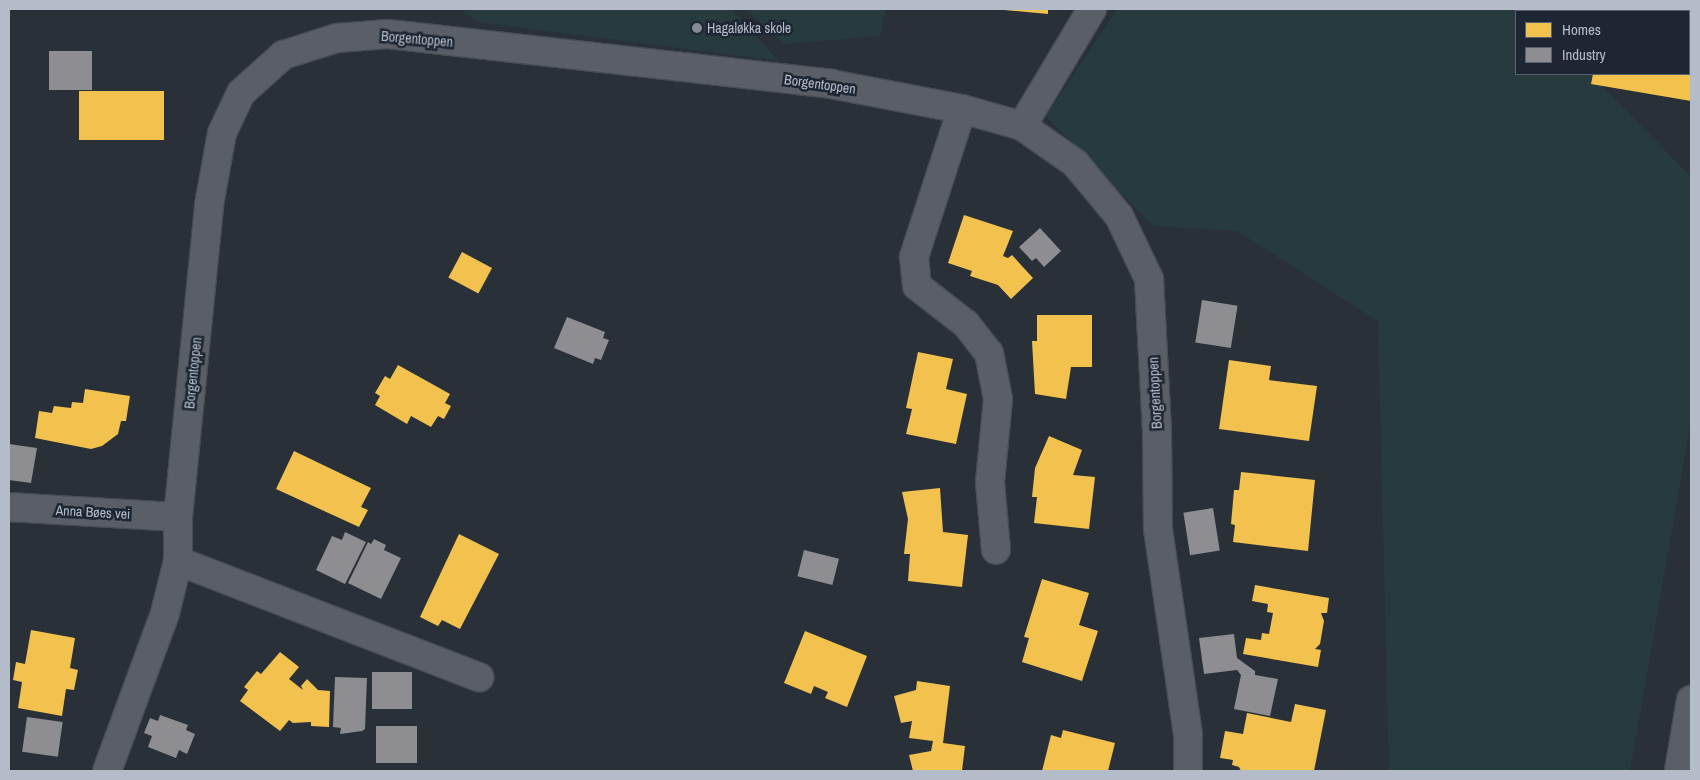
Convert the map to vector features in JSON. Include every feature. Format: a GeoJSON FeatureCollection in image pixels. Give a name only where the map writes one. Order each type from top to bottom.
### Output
{"type":"FeatureCollection","features":[{"type":"Feature","properties":{"kind":"street"},"geometry":{"type":"LineString","coordinates":[[1022,126],[1092,9]]}},
{"type":"Feature","properties":{"kind":"street","name":"Borgentoppen"},"geometry":{"type":"LineString","coordinates":[[107,771],[165,613],[178,561],[178,517],[209,205],[222,133],[241,93],[283,56],[337,38],[388,34],[831,84],[962,109],[1022,126],[1074,163],[1120,216],[1149,279],[1157,434],[1158,529],[1188,734],[1188,771]]}},
{"type":"Feature","properties":{"kind":"street"},"geometry":{"type":"LineString","coordinates":[[962,109],[914,257],[917,286],[966,324],[988,353],[998,399],[990,482],[996,550]]}},
{"type":"Feature","properties":{"kind":"street","name":"Anna Bøes vei"},"geometry":{"type":"LineString","coordinates":[[9,508],[178,517]]}},
{"type":"Feature","properties":{"kind":"street"},"geometry":{"type":"LineString","coordinates":[[178,561],[479,677]]}},
{"type":"Feature","properties":{"kind":"street"},"geometry":{"type":"LineString","coordinates":[[1679,771],[1691,700]]}},
{"type":"Feature","properties":{"kind":"green space"},"geometry":{"type":"Polygon","coordinates":[[[459,9],[732,9],[779,61],[478,22],[459,9]]]}},
{"type":"Feature","properties":{"kind":"green space"},"geometry":{"type":"Polygon","coordinates":[[[745,9],[886,9],[880,36],[784,44],[745,9]]]}},
{"type":"Feature","properties":{"kind":"green space"},"geometry":{"type":"Polygon","coordinates":[[[1117,9],[1539,9],[1515,10],[1515,75],[1592,75],[1691,177],[1691,420],[1630,771],[1389,771],[1378,321],[1237,231],[1153,226],[1046,116],[1117,9]]]}},
{"type":"Feature","properties":{"kind":"building: Homes"},"geometry":{"type":"Polygon","coordinates":[[[993,9],[1048,9],[1048,14],[993,9]]]}},
{"type":"Feature","properties":{"kind":"building: Homes"},"geometry":{"type":"Polygon","coordinates":[[[1577,9],[1637,9],[1577,10],[1577,9]]]}},
{"type":"Feature","properties":{"kind":"building: Homes"},"geometry":{"type":"Polygon","coordinates":[[[1690,67],[1691,101],[1591,84],[1593,75],[1690,75],[1690,67]]]}},
{"type":"Feature","properties":{"kind":"building: Homes"},"geometry":{"type":"Polygon","coordinates":[[[79,91],[164,91],[164,140],[79,140],[79,91]]]}},
{"type":"Feature","properties":{"kind":"building: Homes"},"geometry":{"type":"Polygon","coordinates":[[[964,215],[1013,231],[1003,256],[1008,258],[1012,255],[1033,278],[1011,299],[998,285],[970,276],[972,271],[948,263],[964,215]]]}},
{"type":"Feature","properties":{"kind":"building: Homes"},"geometry":{"type":"Polygon","coordinates":[[[462,252],[492,268],[478,294],[448,278],[462,252]]]}},
{"type":"Feature","properties":{"kind":"building: Homes"},"geometry":{"type":"Polygon","coordinates":[[[1037,315],[1092,315],[1092,367],[1071,367],[1066,399],[1035,394],[1032,341],[1037,341],[1037,315]]]}},
{"type":"Feature","properties":{"kind":"building: Homes"},"geometry":{"type":"Polygon","coordinates":[[[918,352],[953,359],[946,389],[967,394],[956,444],[906,434],[912,409],[906,408],[918,352]]]}},
{"type":"Feature","properties":{"kind":"building: Homes"},"geometry":{"type":"Polygon","coordinates":[[[1229,360],[1271,366],[1269,380],[1317,386],[1309,441],[1219,429],[1229,360]]]}},
{"type":"Feature","properties":{"kind":"building: Homes"},"geometry":{"type":"Polygon","coordinates":[[[398,365],[450,394],[445,403],[451,406],[444,419],[438,416],[431,427],[411,416],[407,424],[375,405],[380,396],[375,393],[385,376],[390,379],[398,365]]]}},
{"type":"Feature","properties":{"kind":"building: Homes"},"geometry":{"type":"Polygon","coordinates":[[[85,389],[130,396],[126,421],[121,421],[118,434],[102,446],[91,449],[35,438],[39,411],[52,413],[54,406],[71,408],[72,402],[83,403],[85,389]]]}},
{"type":"Feature","properties":{"kind":"building: Homes"},"geometry":{"type":"Polygon","coordinates":[[[1049,436],[1082,450],[1073,475],[1095,477],[1089,529],[1034,523],[1037,497],[1032,497],[1035,468],[1049,436]]]}},
{"type":"Feature","properties":{"kind":"building: Homes"},"geometry":{"type":"Polygon","coordinates":[[[294,451],[371,488],[361,507],[368,510],[359,527],[276,489],[294,451]]]}},
{"type":"Feature","properties":{"kind":"building: Homes"},"geometry":{"type":"Polygon","coordinates":[[[1241,472],[1315,480],[1308,551],[1233,542],[1235,525],[1231,524],[1234,490],[1239,490],[1241,472]]]}},
{"type":"Feature","properties":{"kind":"building: Homes"},"geometry":{"type":"Polygon","coordinates":[[[940,488],[943,532],[968,535],[962,587],[908,581],[910,554],[904,554],[908,519],[902,492],[940,488]]]}},
{"type":"Feature","properties":{"kind":"building: Homes"},"geometry":{"type":"Polygon","coordinates":[[[459,534],[499,554],[460,629],[442,620],[438,626],[420,617],[459,534]]]}},
{"type":"Feature","properties":{"kind":"building: Homes"},"geometry":{"type":"Polygon","coordinates":[[[1042,579],[1089,593],[1079,625],[1098,631],[1082,681],[1022,662],[1029,638],[1024,637],[1042,579]]]}},
{"type":"Feature","properties":{"kind":"building: Homes"},"geometry":{"type":"Polygon","coordinates":[[[1255,585],[1329,598],[1327,613],[1321,613],[1324,621],[1320,644],[1315,649],[1321,650],[1318,667],[1243,654],[1246,638],[1261,640],[1262,633],[1269,634],[1273,613],[1267,612],[1268,604],[1252,601],[1255,585]]]}},
{"type":"Feature","properties":{"kind":"building: Homes"},"geometry":{"type":"Polygon","coordinates":[[[31,630],[75,638],[70,668],[78,670],[74,690],[66,689],[62,716],[18,708],[22,682],[13,680],[16,662],[25,664],[31,630]]]}},
{"type":"Feature","properties":{"kind":"building: Homes"},"geometry":{"type":"Polygon","coordinates":[[[805,631],[867,656],[847,707],[825,698],[828,692],[814,686],[811,694],[784,683],[805,631]]]}},
{"type":"Feature","properties":{"kind":"building: Homes"},"geometry":{"type":"Polygon","coordinates":[[[280,652],[299,667],[289,679],[303,690],[301,686],[307,679],[318,690],[330,691],[329,727],[311,726],[311,722],[293,723],[289,720],[280,731],[240,701],[248,690],[244,687],[257,671],[261,674],[280,652]]]}},
{"type":"Feature","properties":{"kind":"building: Homes"},"geometry":{"type":"Polygon","coordinates":[[[917,681],[950,686],[943,743],[965,746],[962,771],[913,771],[909,755],[931,751],[933,741],[909,738],[912,721],[901,723],[894,696],[916,690],[917,681]]]}},
{"type":"Feature","properties":{"kind":"building: Homes"},"geometry":{"type":"Polygon","coordinates":[[[1295,704],[1326,710],[1314,771],[1241,771],[1239,767],[1232,765],[1233,760],[1220,758],[1225,731],[1243,734],[1247,713],[1291,722],[1295,704]]]}},
{"type":"Feature","properties":{"kind":"building: Homes"},"geometry":{"type":"Polygon","coordinates":[[[1063,730],[1115,743],[1108,771],[1042,771],[1051,735],[1061,738],[1063,730]]]}},
{"type":"Feature","properties":{"kind":"building: Industry"},"geometry":{"type":"Polygon","coordinates":[[[49,51],[92,51],[92,90],[49,90],[49,51]]]}},
{"type":"Feature","properties":{"kind":"building: Industry"},"geometry":{"type":"Polygon","coordinates":[[[1040,228],[1061,251],[1044,267],[1036,258],[1032,261],[1019,247],[1040,228]]]}},
{"type":"Feature","properties":{"kind":"building: Industry"},"geometry":{"type":"Polygon","coordinates":[[[1202,300],[1238,306],[1231,348],[1195,342],[1202,300]]]}},
{"type":"Feature","properties":{"kind":"building: Industry"},"geometry":{"type":"Polygon","coordinates":[[[567,317],[605,332],[603,338],[609,340],[601,360],[595,358],[593,364],[554,348],[567,317]]]}},
{"type":"Feature","properties":{"kind":"building: Industry"},"geometry":{"type":"Polygon","coordinates":[[[9,444],[37,448],[31,483],[9,480],[9,444]]]}},
{"type":"Feature","properties":{"kind":"building: Industry"},"geometry":{"type":"Polygon","coordinates":[[[1213,508],[1220,550],[1190,555],[1183,513],[1213,508]]]}},
{"type":"Feature","properties":{"kind":"building: Industry"},"geometry":{"type":"Polygon","coordinates":[[[345,532],[366,542],[345,584],[316,570],[332,536],[342,540],[345,532]]]}},
{"type":"Feature","properties":{"kind":"building: Industry"},"geometry":{"type":"Polygon","coordinates":[[[374,539],[386,545],[384,550],[401,558],[381,599],[348,583],[368,542],[371,544],[374,539]]]}},
{"type":"Feature","properties":{"kind":"building: Industry"},"geometry":{"type":"Polygon","coordinates":[[[804,550],[839,559],[832,585],[797,576],[804,550]]]}},
{"type":"Feature","properties":{"kind":"building: Industry"},"geometry":{"type":"Polygon","coordinates":[[[1234,634],[1237,658],[1255,671],[1255,675],[1278,679],[1270,716],[1234,709],[1241,675],[1237,670],[1204,674],[1199,638],[1234,634]]]}},
{"type":"Feature","properties":{"kind":"building: Industry"},"geometry":{"type":"Polygon","coordinates":[[[372,672],[412,672],[412,709],[372,709],[372,672]]]}},
{"type":"Feature","properties":{"kind":"building: Industry"},"geometry":{"type":"Polygon","coordinates":[[[335,677],[367,678],[365,729],[362,731],[340,734],[341,728],[333,727],[335,677]]]}},
{"type":"Feature","properties":{"kind":"building: Industry"},"geometry":{"type":"Polygon","coordinates":[[[160,715],[188,725],[186,730],[195,734],[187,754],[179,750],[176,758],[148,747],[152,736],[144,733],[150,718],[158,721],[160,715]]]}},
{"type":"Feature","properties":{"kind":"building: Industry"},"geometry":{"type":"Polygon","coordinates":[[[27,717],[63,722],[58,757],[22,752],[27,717]]]}},
{"type":"Feature","properties":{"kind":"building: Industry"},"geometry":{"type":"Polygon","coordinates":[[[376,726],[417,726],[417,763],[376,763],[376,726]]]}},
{"type":"Feature","properties":{"kind":"place","name":"Hagaløkka skole"},"geometry":{"type":"Point","coordinates":[697,28]}}]}
